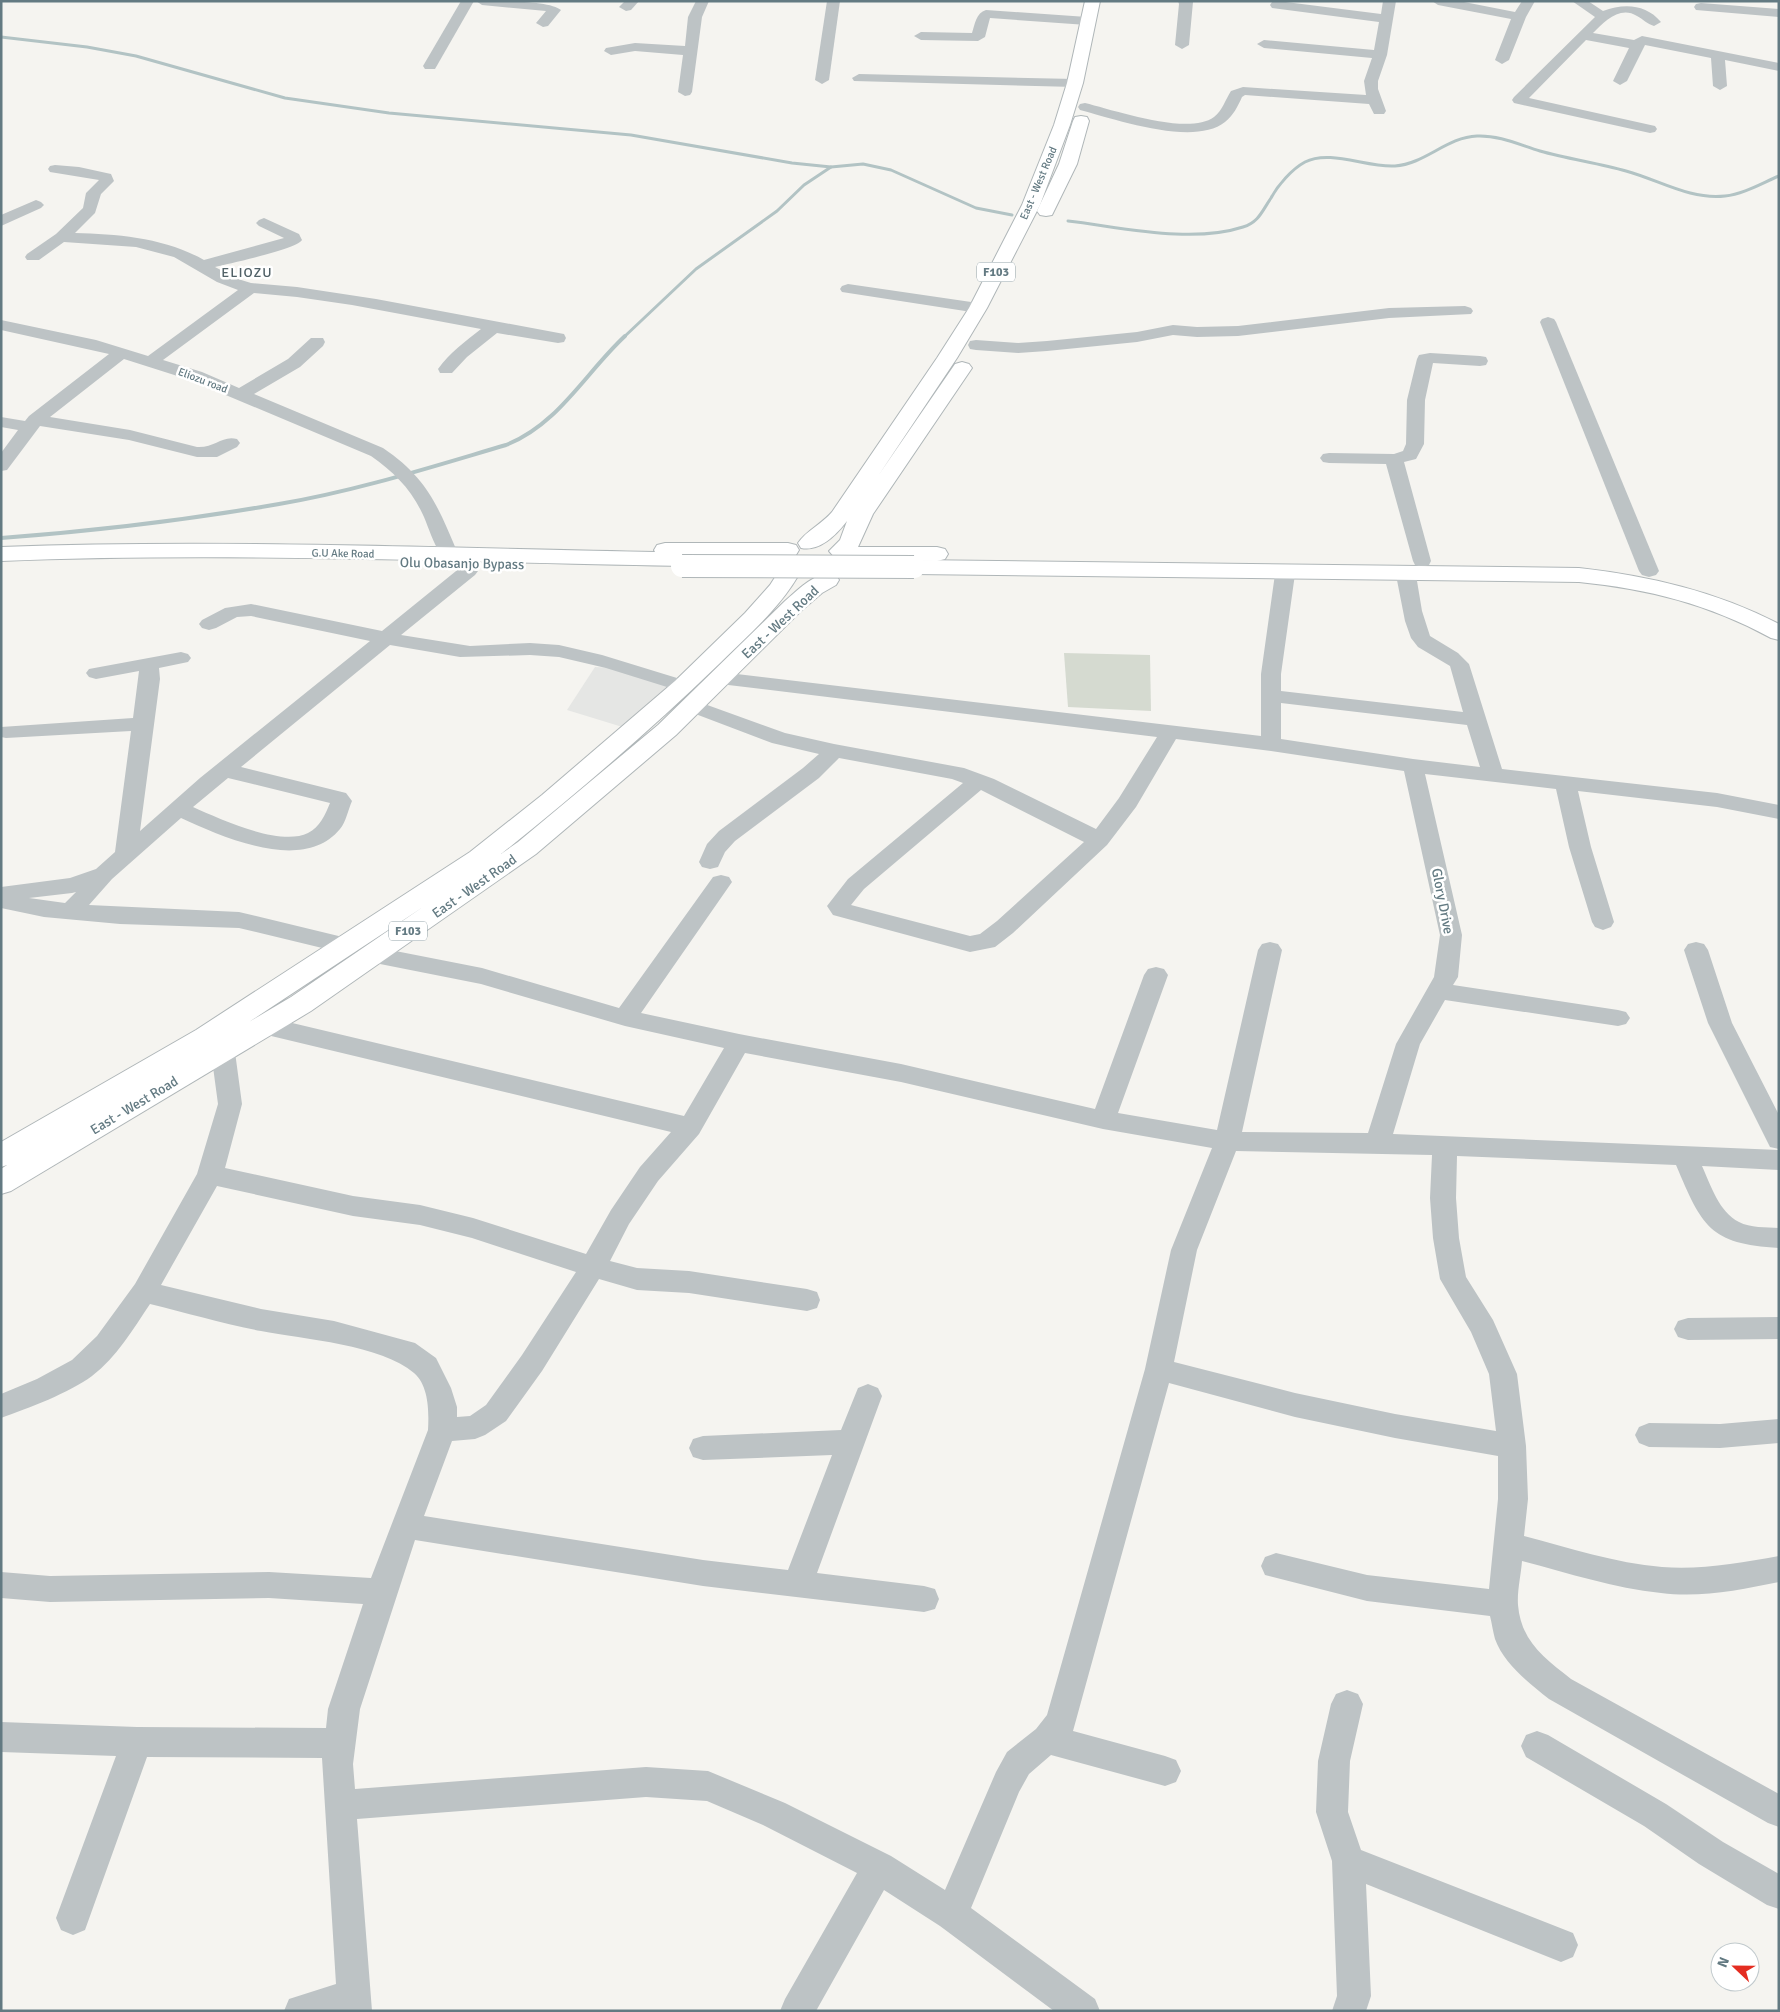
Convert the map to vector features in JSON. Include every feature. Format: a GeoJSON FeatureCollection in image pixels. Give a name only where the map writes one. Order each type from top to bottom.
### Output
{"type":"FeatureCollection","features":[{"type":"Feature","properties":{"kind":"main road","name":"East - West Road"},"geometry":{"type":"LineString","coordinates":[[809,543],[832,526],[840,516],[947,358],[978,308],[1031,205],[1062,125],[1075,83],[1087,21],[1093,1]]}},
{"type":"Feature","properties":{"kind":"main road","name":"East - West Road"},"geometry":{"type":"LineString","coordinates":[[1,1156],[206,1037],[479,858],[688,696],[720,678],[838,564],[850,542],[854,528],[976,345],[1026,253],[1068,164],[1085,107],[1108,1]]}},
{"type":"Feature","properties":{"kind":"main road"},"geometry":{"type":"LineString","coordinates":[[854,528],[875,548],[890,553]]}},
{"type":"Feature","properties":{"kind":"main road","name":"F103"},"geometry":{"type":"LineString","coordinates":[[788,550],[809,543],[827,545],[838,564]]}},
{"type":"Feature","properties":{"kind":"main road"},"geometry":{"type":"LineString","coordinates":[[1,554],[78,551],[223,556],[334,548],[788,550]]}},
{"type":"Feature","properties":{"kind":"main road"},"geometry":{"type":"LineString","coordinates":[[786,574],[779,564],[783,554],[788,550]]}},
{"type":"Feature","properties":{"kind":"main road"},"geometry":{"type":"LineString","coordinates":[[223,556],[283,567],[786,574],[806,582],[838,564],[890,553],[1185,556],[1311,567],[1414,568],[1612,578],[1676,591],[1707,600],[1779,633]]}},
{"type":"Feature","properties":{"kind":"main road","name":"Olu Obasanjo Bypass"},"geometry":{"type":"LineString","coordinates":[[1,563],[223,556],[1311,567]]}},
{"type":"Feature","properties":{"kind":"main road"},"geometry":{"type":"LineString","coordinates":[[1414,568],[1539,560],[1588,562],[1649,571],[1692,582],[1727,594],[1779,618]]}},
{"type":"Feature","properties":{"kind":"main road"},"geometry":{"type":"LineString","coordinates":[[838,564],[1186,578],[1242,578],[1285,574],[1311,567]]}},
{"type":"Feature","properties":{"kind":"main road","name":"East - West Road"},"geometry":{"type":"LineString","coordinates":[[1,1184],[268,1026],[375,955],[527,848],[661,735],[688,696],[779,589],[786,574]]}},
{"type":"Feature","properties":{"kind":"street"},"geometry":{"type":"LineString","coordinates":[[430,66],[446,34],[468,1]]}},
{"type":"Feature","properties":{"kind":"street"},"geometry":{"type":"LineString","coordinates":[[482,1],[551,8],[554,10],[543,23]]}},
{"type":"Feature","properties":{"kind":"street"},"geometry":{"type":"LineString","coordinates":[[685,92],[687,69],[692,51],[695,17],[703,1]]}},
{"type":"Feature","properties":{"kind":"street"},"geometry":{"type":"LineString","coordinates":[[822,80],[834,1]]}},
{"type":"Feature","properties":{"kind":"street"},"geometry":{"type":"LineString","coordinates":[[1182,45],[1186,2],[1184,1]]}},
{"type":"Feature","properties":{"kind":"street"},"geometry":{"type":"LineString","coordinates":[[1085,107],[1172,128],[1200,126],[1217,122],[1229,110],[1236,94],[1243,91],[1377,106],[1371,81],[1380,55],[1390,1]]}},
{"type":"Feature","properties":{"kind":"street"},"geometry":{"type":"LineString","coordinates":[[1438,1],[1519,17]]}},
{"type":"Feature","properties":{"kind":"street"},"geometry":{"type":"LineString","coordinates":[[1502,60],[1519,17],[1528,1]]}},
{"type":"Feature","properties":{"kind":"street"},"geometry":{"type":"LineString","coordinates":[[1578,1],[1603,16]]}},
{"type":"Feature","properties":{"kind":"street"},"geometry":{"type":"LineString","coordinates":[[1277,5],[1386,18]]}},
{"type":"Feature","properties":{"kind":"street"},"geometry":{"type":"LineString","coordinates":[[1701,7],[1779,13]]}},
{"type":"Feature","properties":{"kind":"street"},"geometry":{"type":"LineString","coordinates":[[1650,129],[1520,100],[1603,16],[1614,12],[1633,10],[1639,11],[1654,22]]}},
{"type":"Feature","properties":{"kind":"street"},"geometry":{"type":"LineString","coordinates":[[920,36],[978,38],[986,14],[1087,21]]}},
{"type":"Feature","properties":{"kind":"street"},"geometry":{"type":"LineString","coordinates":[[1584,36],[1637,45]]}},
{"type":"Feature","properties":{"kind":"street"},"geometry":{"type":"LineString","coordinates":[[1620,81],[1637,45],[1640,41],[1646,40],[1779,67]]}},
{"type":"Feature","properties":{"kind":"street"},"geometry":{"type":"LineString","coordinates":[[1264,44],[1380,55]]}},
{"type":"Feature","properties":{"kind":"street"},"geometry":{"type":"LineString","coordinates":[[610,51],[635,47],[692,51]]}},
{"type":"Feature","properties":{"kind":"street"},"geometry":{"type":"LineString","coordinates":[[1718,55],[1720,86]]}},
{"type":"Feature","properties":{"kind":"street"},"geometry":{"type":"LineString","coordinates":[[859,78],[1075,83]]}},
{"type":"Feature","properties":{"kind":"street"},"geometry":{"type":"LineString","coordinates":[[33,257],[61,237],[90,210],[94,193],[107,181],[106,177],[96,174],[55,169]]}},
{"type":"Feature","properties":{"kind":"street"},"geometry":{"type":"LineString","coordinates":[[1,221],[36,204]]}},
{"type":"Feature","properties":{"kind":"street"},"geometry":{"type":"LineString","coordinates":[[201,266],[294,240],[294,236],[289,233],[264,223]]}},
{"type":"Feature","properties":{"kind":"street"},"geometry":{"type":"LineString","coordinates":[[61,237],[117,239],[145,244],[180,254],[233,283],[251,288],[392,305],[494,327],[558,338]]}},
{"type":"Feature","properties":{"kind":"street"},"geometry":{"type":"LineString","coordinates":[[151,362],[251,288]]}},
{"type":"Feature","properties":{"kind":"street"},"geometry":{"type":"LineString","coordinates":[[848,289],[978,308]]}},
{"type":"Feature","properties":{"kind":"street"},"geometry":{"type":"LineString","coordinates":[[976,345],[1018,348],[1047,346],[1137,337],[1173,330],[1198,332],[1238,331],[1389,313],[1465,311]]}},
{"type":"Feature","properties":{"kind":"street"},"geometry":{"type":"LineString","coordinates":[[1548,322],[1649,571]]}},
{"type":"Feature","properties":{"kind":"street","name":"Eliozu road"},"geometry":{"type":"LineString","coordinates":[[1,326],[123,352],[133,357],[196,376],[358,443],[395,463],[416,484],[447,549]]}},
{"type":"Feature","properties":{"kind":"street"},"geometry":{"type":"LineString","coordinates":[[446,369],[461,353],[494,327]]}},
{"type":"Feature","properties":{"kind":"street"},"geometry":{"type":"LineString","coordinates":[[240,395],[294,363],[317,342]]}},
{"type":"Feature","properties":{"kind":"street"},"geometry":{"type":"LineString","coordinates":[[1,466],[32,424],[123,352]]}},
{"type":"Feature","properties":{"kind":"street"},"geometry":{"type":"LineString","coordinates":[[1329,458],[1394,459],[1410,455],[1415,444],[1416,400],[1425,359],[1480,361]]}},
{"type":"Feature","properties":{"kind":"street"},"geometry":{"type":"LineString","coordinates":[[1,422],[76,425],[130,435],[197,452],[211,453],[231,443]]}},
{"type":"Feature","properties":{"kind":"street"},"geometry":{"type":"LineString","coordinates":[[1394,459],[1414,568],[1416,627],[1423,642],[1451,656],[1459,664],[1493,775]]}},
{"type":"Feature","properties":{"kind":"street"},"geometry":{"type":"LineString","coordinates":[[72,911],[104,874],[178,809],[468,571]]}},
{"type":"Feature","properties":{"kind":"street"},"geometry":{"type":"LineString","coordinates":[[1271,744],[1271,674],[1285,574]]}},
{"type":"Feature","properties":{"kind":"street"},"geometry":{"type":"LineString","coordinates":[[209,624],[232,612],[251,610],[385,640],[462,651],[510,648],[541,649],[585,656],[688,696],[779,738],[834,751],[956,773],[979,781],[1100,840]]}},
{"type":"Feature","properties":{"kind":"street"},"geometry":{"type":"LineString","coordinates":[[96,673],[181,658]]}},
{"type":"Feature","properties":{"kind":"street"},"geometry":{"type":"LineString","coordinates":[[126,855],[142,726],[150,679],[150,664]]}},
{"type":"Feature","properties":{"kind":"street"},"geometry":{"type":"LineString","coordinates":[[720,678],[1019,712],[1271,744],[1413,766],[1717,800],[1779,812]]}},
{"type":"Feature","properties":{"kind":"street"},"geometry":{"type":"LineString","coordinates":[[1271,696],[1476,720]]}},
{"type":"Feature","properties":{"kind":"street"},"geometry":{"type":"LineString","coordinates":[[6,732],[128,724],[142,726]]}},
{"type":"Feature","properties":{"kind":"street"},"geometry":{"type":"LineString","coordinates":[[979,781],[856,884],[838,906],[841,910],[970,944],[987,941],[1005,927],[1100,840],[1128,802],[1170,732]]}},
{"type":"Feature","properties":{"kind":"street"},"geometry":{"type":"LineString","coordinates":[[710,862],[715,849],[727,836],[812,773],[834,751]]}},
{"type":"Feature","properties":{"kind":"street","name":"Glory Drive"},"geometry":{"type":"LineString","coordinates":[[1378,1144],[1408,1044],[1446,977],[1451,935],[1413,766]]}},
{"type":"Feature","properties":{"kind":"street"},"geometry":{"type":"LineString","coordinates":[[178,809],[247,837],[278,844],[300,843],[321,835],[334,822],[339,811],[341,801],[338,798],[224,770]]}},
{"type":"Feature","properties":{"kind":"street"},"geometry":{"type":"LineString","coordinates":[[1566,782],[1580,847],[1603,922]]}},
{"type":"Feature","properties":{"kind":"street"},"geometry":{"type":"LineString","coordinates":[[1,894],[72,885],[104,874]]}},
{"type":"Feature","properties":{"kind":"street"},"geometry":{"type":"LineString","coordinates":[[625,1018],[721,882]]}},
{"type":"Feature","properties":{"kind":"street"},"geometry":{"type":"LineString","coordinates":[[1,900],[44,909],[120,916],[239,920],[347,946]]}},
{"type":"Feature","properties":{"kind":"street"},"geometry":{"type":"LineString","coordinates":[[952,1914],[1007,1783],[1018,1763],[1048,1739],[1061,1722],[1159,1369],[1184,1250],[1227,1141],[1270,950]]}},
{"type":"Feature","properties":{"kind":"street"},"geometry":{"type":"LineString","coordinates":[[1696,950],[1720,1023],[1779,1140]]}},
{"type":"Feature","properties":{"kind":"street"},"geometry":{"type":"LineString","coordinates":[[375,955],[482,976],[625,1018],[739,1043],[901,1073],[1103,1120],[1227,1141],[1378,1144],[1779,1160]]}},
{"type":"Feature","properties":{"kind":"street"},"geometry":{"type":"LineString","coordinates":[[1103,1120],[1156,975]]}},
{"type":"Feature","properties":{"kind":"street"},"geometry":{"type":"LineString","coordinates":[[1438,991],[1618,1018]]}},
{"type":"Feature","properties":{"kind":"street"},"geometry":{"type":"LineString","coordinates":[[268,1026],[690,1127]]}},
{"type":"Feature","properties":{"kind":"street"},"geometry":{"type":"LineString","coordinates":[[442,1430],[475,1427],[496,1413],[532,1363],[593,1267],[620,1216],[649,1174],[690,1127],[739,1043]]}},
{"type":"Feature","properties":{"kind":"street"},"geometry":{"type":"LineString","coordinates":[[1,1406],[47,1387],[82,1368],[107,1344],[144,1292],[210,1175],[230,1104],[223,1052]]}},
{"type":"Feature","properties":{"kind":"street"},"geometry":{"type":"LineString","coordinates":[[1445,1148],[1443,1198],[1446,1238],[1453,1279],[1483,1328],[1503,1374],[1512,1446],[1513,1499],[1504,1604],[1510,1638],[1534,1669],[1560,1689],[1779,1812]]}},
{"type":"Feature","properties":{"kind":"street"},"geometry":{"type":"LineString","coordinates":[[1685,1156],[1713,1216],[1729,1229],[1754,1236],[1779,1238]]}},
{"type":"Feature","properties":{"kind":"street"},"geometry":{"type":"LineString","coordinates":[[210,1175],[353,1206],[420,1214],[473,1228],[593,1267],[637,1279],[689,1282],[807,1300]]}},
{"type":"Feature","properties":{"kind":"street"},"geometry":{"type":"LineString","coordinates":[[144,1292],[261,1320],[334,1332],[405,1351],[426,1366],[437,1388],[443,1407],[442,1430],[382,1592],[344,1709],[337,1764],[342,1805],[355,2004],[301,2011]]}},
{"type":"Feature","properties":{"kind":"street"},"geometry":{"type":"LineString","coordinates":[[1688,1329],[1779,1328]]}},
{"type":"Feature","properties":{"kind":"street"},"geometry":{"type":"LineString","coordinates":[[1159,1369],[1304,1407],[1395,1426],[1512,1446]]}},
{"type":"Feature","properties":{"kind":"street"},"geometry":{"type":"LineString","coordinates":[[798,1584],[868,1396]]}},
{"type":"Feature","properties":{"kind":"street"},"geometry":{"type":"LineString","coordinates":[[1649,1435],[1720,1436],[1779,1430]]}},
{"type":"Feature","properties":{"kind":"street"},"geometry":{"type":"LineString","coordinates":[[703,1448],[851,1442]]}},
{"type":"Feature","properties":{"kind":"street"},"geometry":{"type":"LineString","coordinates":[[406,1526],[703,1573],[924,1599]]}},
{"type":"Feature","properties":{"kind":"street"},"geometry":{"type":"LineString","coordinates":[[1509,1546],[1609,1571],[1662,1580],[1730,1579],[1779,1569]]}},
{"type":"Feature","properties":{"kind":"street"},"geometry":{"type":"LineString","coordinates":[[1276,1566],[1367,1588],[1418,1596],[1504,1604]]}},
{"type":"Feature","properties":{"kind":"street"},"geometry":{"type":"LineString","coordinates":[[1,1585],[50,1589],[269,1585],[382,1592]]}},
{"type":"Feature","properties":{"kind":"street"},"geometry":{"type":"LineString","coordinates":[[1347,1704],[1334,1761],[1332,1812],[1348,1861],[1354,1996],[1349,2011]]}},
{"type":"Feature","properties":{"kind":"street"},"geometry":{"type":"LineString","coordinates":[[1,1737],[137,1742],[340,1743]]}},
{"type":"Feature","properties":{"kind":"street"},"geometry":{"type":"LineString","coordinates":[[1048,1739],[1165,1772]]}},
{"type":"Feature","properties":{"kind":"street"},"geometry":{"type":"LineString","coordinates":[[73,1918],[137,1742]]}},
{"type":"Feature","properties":{"kind":"street"},"geometry":{"type":"LineString","coordinates":[[1537,1746],[1655,1815],[1711,1854],[1779,1893]]}},
{"type":"Feature","properties":{"kind":"street"},"geometry":{"type":"LineString","coordinates":[[342,1805],[646,1782],[708,1786],[774,1814],[879,1867],[952,1914],[1083,2011]]}},
{"type":"Feature","properties":{"kind":"street"},"geometry":{"type":"LineString","coordinates":[[1348,1861],[1561,1944]]}},
{"type":"Feature","properties":{"kind":"street"},"geometry":{"type":"LineString","coordinates":[[797,2011],[879,1867]]}},
{"type":"Feature","properties":{"kind":"shaded area"},"geometry":{"type":"Polygon","coordinates":[[[1064,653],[1150,655],[1151,711],[1068,707],[1064,653]]]}},
{"type":"Feature","properties":{"kind":"shaded area"},"geometry":{"type":"Polygon","coordinates":[[[595,667],[614,668],[675,686],[629,729],[567,710],[595,667]]]}},
{"type":"Feature","properties":{"kind":"waterway"},"geometry":{"type":"LineString","coordinates":[[1,37],[87,47],[136,56],[285,98],[389,113],[631,135],[792,163],[831,167]]}},
{"type":"Feature","properties":{"kind":"waterway"},"geometry":{"type":"LineString","coordinates":[[1068,221],[1156,233],[1201,234],[1223,232],[1243,227],[1253,222],[1260,216],[1281,183],[1290,173],[1305,162],[1326,157],[1395,166],[1416,161],[1466,137],[1477,136],[1501,139],[1551,154],[1615,168],[1699,195],[1732,195],[1746,191],[1779,176]]}},
{"type":"Feature","properties":{"kind":"waterway"},"geometry":{"type":"LineString","coordinates":[[831,167],[863,164],[891,170],[976,208],[1012,215]]}},
{"type":"Feature","properties":{"kind":"waterway"},"geometry":{"type":"LineString","coordinates":[[624,337],[696,269],[777,211],[804,185],[831,167]]}},
{"type":"Feature","properties":{"kind":"waterway"},"geometry":{"type":"LineString","coordinates":[[1,538],[140,524],[308,499],[422,470],[506,445],[541,425],[570,397],[624,337]]}},
{"type":"Feature","properties":{"kind":"district","name":"ELIOZU"},"geometry":{"type":"Point","coordinates":[247,272]}}]}
